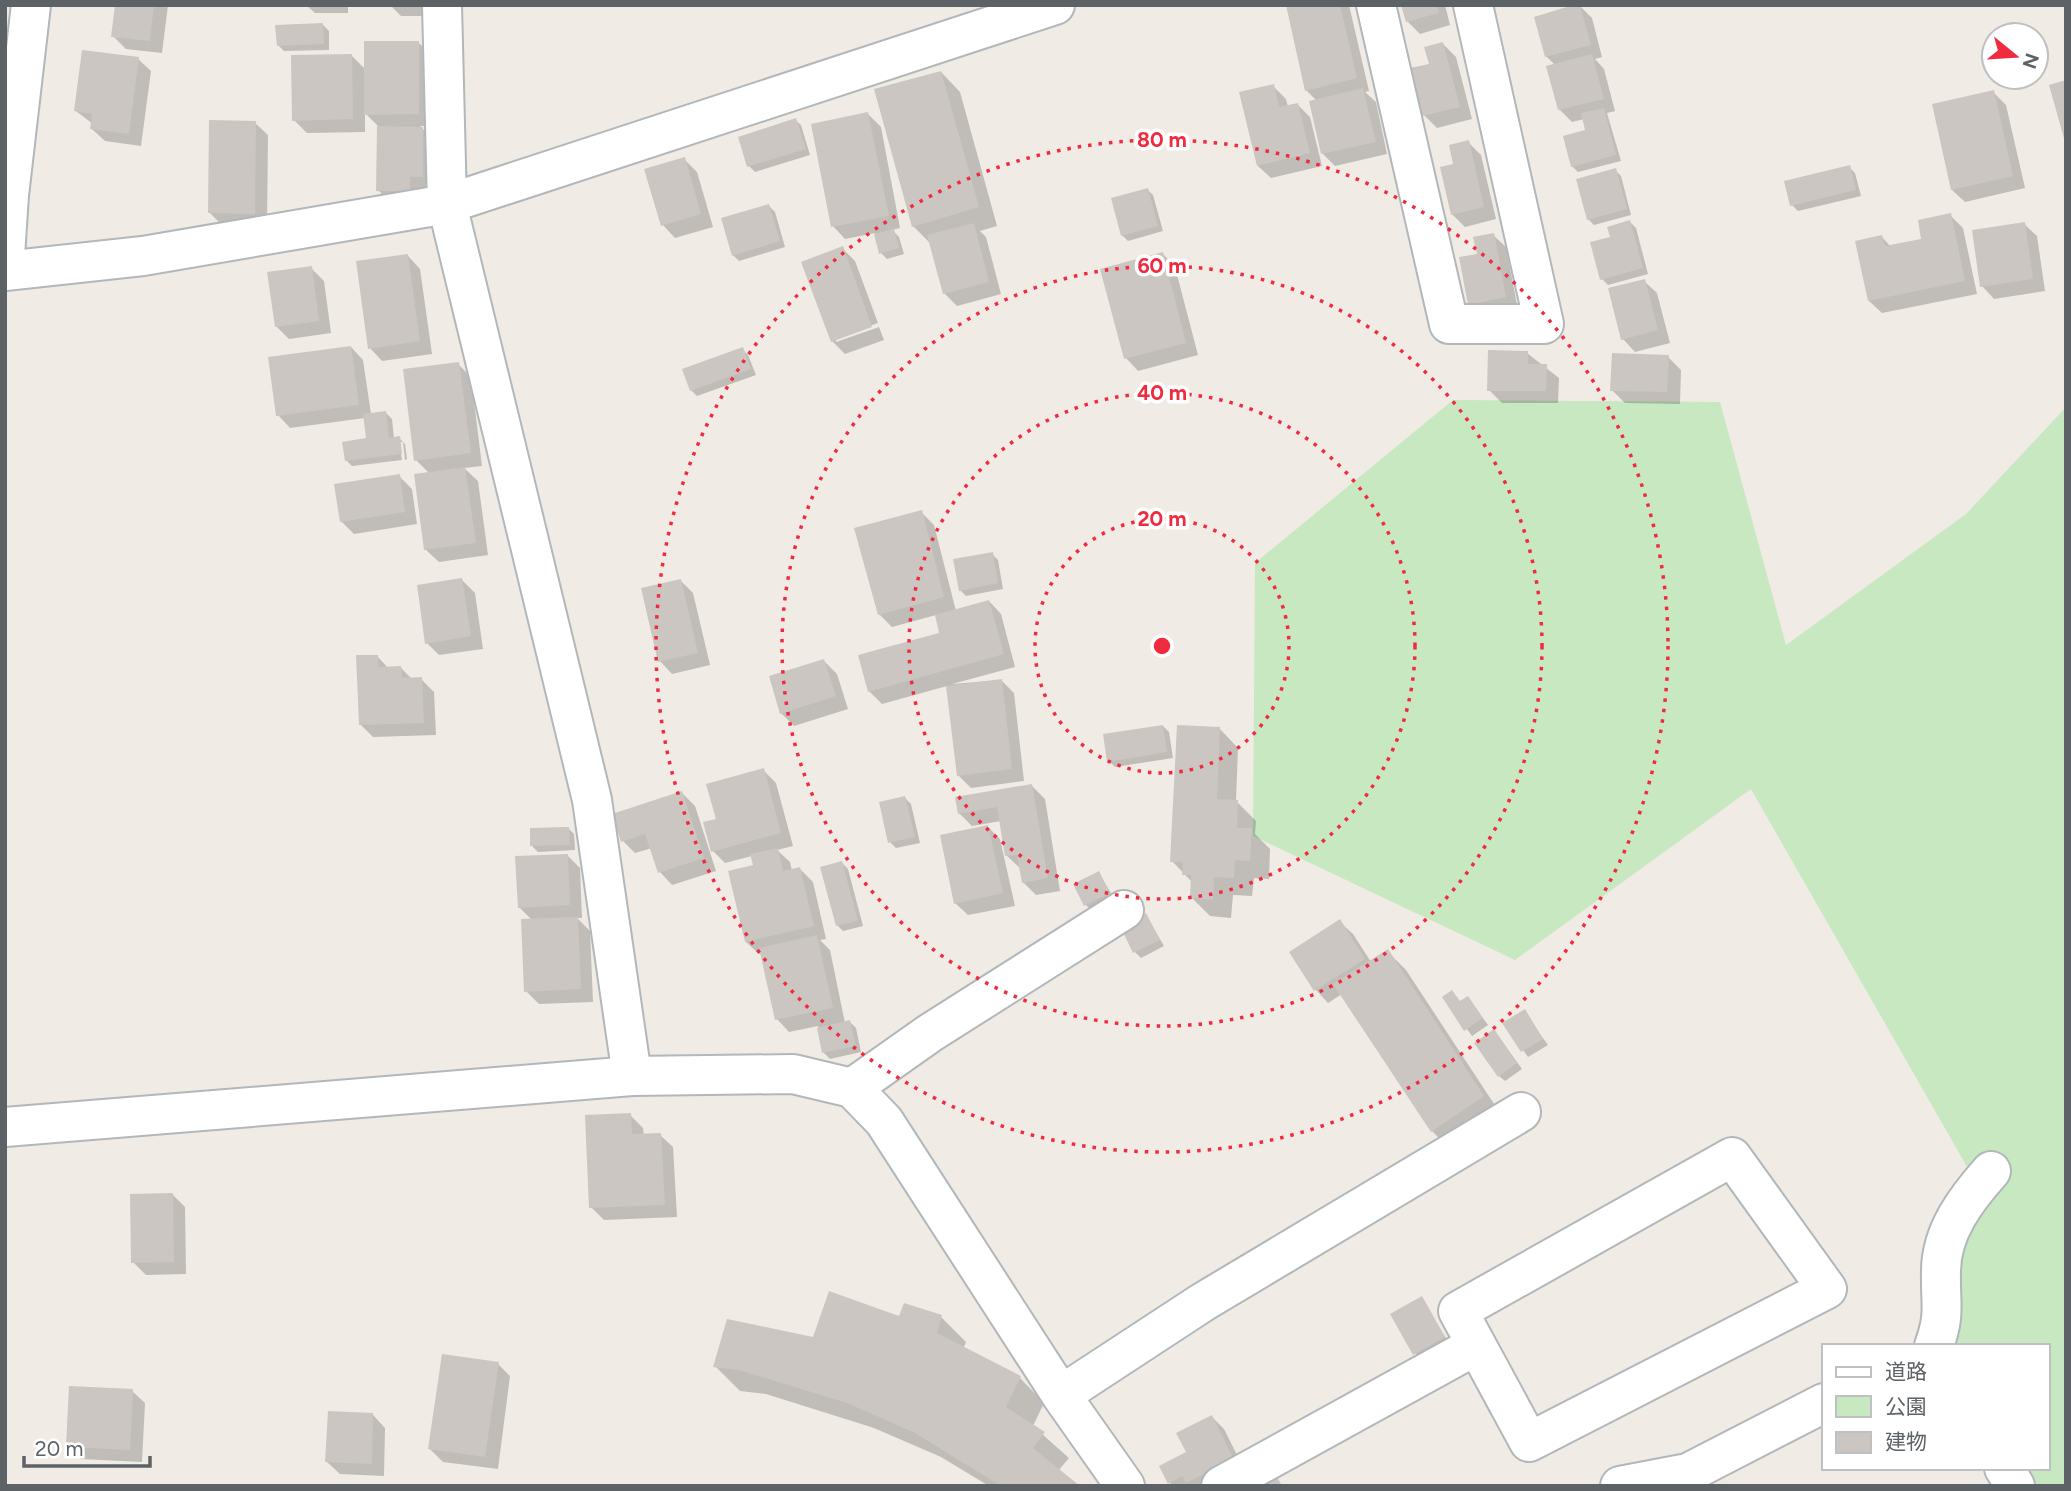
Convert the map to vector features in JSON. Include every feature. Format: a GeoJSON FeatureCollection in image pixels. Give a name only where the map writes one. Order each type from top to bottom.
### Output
{"type":"FeatureCollection","features":[{"type":"Feature","properties":{"kind":"street"},"geometry":{"type":"LineString","coordinates":[[5,256],[9,195],[31,5]]}},
{"type":"Feature","properties":{"kind":"street"},"geometry":{"type":"LineString","coordinates":[[442,5],[447,204],[592,800],[632,1076]]}},
{"type":"Feature","properties":{"kind":"street"},"geometry":{"type":"LineString","coordinates":[[5,271],[143,256],[447,204],[1055,5]]}},
{"type":"Feature","properties":{"kind":"street"},"geometry":{"type":"LineString","coordinates":[[1376,5],[1449,324],[1544,324],[1473,5]]}},
{"type":"Feature","properties":{"kind":"street"},"geometry":{"type":"LineString","coordinates":[[852,1088],[930,1033],[1124,910]]}},
{"type":"Feature","properties":{"kind":"street"},"geometry":{"type":"LineString","coordinates":[[5,1127],[632,1076],[793,1074],[852,1088],[884,1121],[1061,1395],[1125,1486]]}},
{"type":"Feature","properties":{"kind":"street"},"geometry":{"type":"LineString","coordinates":[[1061,1395],[1214,1295],[1521,1112]]}},
{"type":"Feature","properties":{"kind":"street"},"geometry":{"type":"LineString","coordinates":[[1732,1157],[1827,1289],[1529,1442],[1475,1346],[1458,1311],[1732,1157]]}},
{"type":"Feature","properties":{"kind":"street"},"geometry":{"type":"LineString","coordinates":[[1935,1344],[1943,1319],[1941,1269],[1946,1242],[1961,1209],[1991,1171]]}},
{"type":"Feature","properties":{"kind":"street"},"geometry":{"type":"LineString","coordinates":[[1221,1486],[1475,1346]]}},
{"type":"Feature","properties":{"kind":"street"},"geometry":{"type":"LineString","coordinates":[[1620,1486],[1688,1473],[1822,1404]]}},
{"type":"Feature","properties":{"kind":"street"},"geometry":{"type":"LineString","coordinates":[[2005,1470],[2015,1486]]}},
{"type":"Feature","properties":{"kind":"green space"},"geometry":{"type":"Polygon","coordinates":[[[1453,400],[1720,402],[1786,645],[1966,514],[2066,407],[2066,1486],[2010,1486],[2002,1470],[2050,1470],[2050,1344],[1937,1344],[1970,1172],[1751,789],[1515,960],[1253,836],[1255,563],[1453,400]]]}},
{"type":"Feature","properties":{"kind":"building"},"geometry":{"type":"Polygon","coordinates":[[[115,5],[154,5],[150,41],[111,37],[115,5]]]}},
{"type":"Feature","properties":{"kind":"building"},"geometry":{"type":"Polygon","coordinates":[[[1286,5],[1340,5],[1357,78],[1305,91],[1286,5]]]}},
{"type":"Feature","properties":{"kind":"building"},"geometry":{"type":"Polygon","coordinates":[[[1401,5],[1437,5],[1439,13],[1406,22],[1401,5]]]}},
{"type":"Feature","properties":{"kind":"building"},"geometry":{"type":"Polygon","coordinates":[[[1580,5],[1591,45],[1545,57],[1534,17],[1580,5]]]}},
{"type":"Feature","properties":{"kind":"building"},"geometry":{"type":"Polygon","coordinates":[[[323,23],[324,44],[277,46],[275,25],[323,23]]]}},
{"type":"Feature","properties":{"kind":"building"},"geometry":{"type":"Polygon","coordinates":[[[364,41],[419,41],[419,114],[364,115],[364,41]]]}},
{"type":"Feature","properties":{"kind":"building"},"geometry":{"type":"Polygon","coordinates":[[[1443,42],[1460,107],[1422,116],[1410,68],[1429,64],[1424,47],[1443,42]]]}},
{"type":"Feature","properties":{"kind":"building"},"geometry":{"type":"Polygon","coordinates":[[[82,50],[139,57],[129,134],[90,129],[92,114],[74,111],[82,50]]]}},
{"type":"Feature","properties":{"kind":"building"},"geometry":{"type":"Polygon","coordinates":[[[352,54],[353,119],[292,121],[291,55],[352,54]]]}},
{"type":"Feature","properties":{"kind":"building"},"geometry":{"type":"Polygon","coordinates":[[[1592,54],[1604,99],[1558,110],[1546,66],[1592,54]]]}},
{"type":"Feature","properties":{"kind":"building"},"geometry":{"type":"Polygon","coordinates":[[[941,71],[979,207],[912,227],[874,89],[941,71]]]}},
{"type":"Feature","properties":{"kind":"building"},"geometry":{"type":"Polygon","coordinates":[[[2066,80],[2066,142],[2050,89],[2050,85],[2066,80]]]}},
{"type":"Feature","properties":{"kind":"building"},"geometry":{"type":"Polygon","coordinates":[[[1274,84],[1279,107],[1298,103],[1310,153],[1257,166],[1239,92],[1274,84]]]}},
{"type":"Feature","properties":{"kind":"building"},"geometry":{"type":"Polygon","coordinates":[[[1363,88],[1376,142],[1321,154],[1309,101],[1363,88]]]}},
{"type":"Feature","properties":{"kind":"building"},"geometry":{"type":"Polygon","coordinates":[[[1994,91],[2013,176],[1951,190],[1932,104],[1994,91]]]}},
{"type":"Feature","properties":{"kind":"building"},"geometry":{"type":"Polygon","coordinates":[[[1604,108],[1616,155],[1571,167],[1563,136],[1585,130],[1581,113],[1604,108]]]}},
{"type":"Feature","properties":{"kind":"building"},"geometry":{"type":"Polygon","coordinates":[[[868,112],[889,216],[831,227],[811,124],[868,112]]]}},
{"type":"Feature","properties":{"kind":"building"},"geometry":{"type":"Polygon","coordinates":[[[796,118],[806,149],[747,167],[738,137],[796,118]]]}},
{"type":"Feature","properties":{"kind":"building"},"geometry":{"type":"Polygon","coordinates":[[[209,120],[256,121],[255,214],[208,213],[209,120]]]}},
{"type":"Feature","properties":{"kind":"building"},"geometry":{"type":"Polygon","coordinates":[[[377,126],[423,127],[423,177],[410,177],[410,191],[376,191],[377,126]]]}},
{"type":"Feature","properties":{"kind":"building"},"geometry":{"type":"Polygon","coordinates":[[[1469,140],[1484,207],[1451,215],[1440,167],[1453,164],[1449,145],[1469,140]]]}},
{"type":"Feature","properties":{"kind":"building"},"geometry":{"type":"Polygon","coordinates":[[[685,157],[701,214],[661,226],[644,169],[685,157]]]}},
{"type":"Feature","properties":{"kind":"building"},"geometry":{"type":"Polygon","coordinates":[[[1850,165],[1856,190],[1790,206],[1784,181],[1850,165]]]}},
{"type":"Feature","properties":{"kind":"building"},"geometry":{"type":"Polygon","coordinates":[[[1616,168],[1627,209],[1587,220],[1576,179],[1616,168]]]}},
{"type":"Feature","properties":{"kind":"building"},"geometry":{"type":"Polygon","coordinates":[[[1148,188],[1158,226],[1121,236],[1111,198],[1148,188]]]}},
{"type":"Feature","properties":{"kind":"building"},"geometry":{"type":"Polygon","coordinates":[[[769,204],[780,241],[732,256],[721,218],[769,204]]]}},
{"type":"Feature","properties":{"kind":"building"},"geometry":{"type":"Polygon","coordinates":[[[1951,213],[1965,281],[1868,301],[1855,241],[1882,235],[1885,246],[1921,239],[1918,220],[1951,213]]]}},
{"type":"Feature","properties":{"kind":"building"},"geometry":{"type":"Polygon","coordinates":[[[1630,220],[1643,268],[1600,280],[1590,242],[1610,237],[1607,227],[1630,220]]]}},
{"type":"Feature","properties":{"kind":"building"},"geometry":{"type":"Polygon","coordinates":[[[2025,222],[2033,279],[1980,287],[1972,230],[2025,222]]]}},
{"type":"Feature","properties":{"kind":"building"},"geometry":{"type":"Polygon","coordinates":[[[974,223],[989,282],[943,294],[927,235],[974,223]]]}},
{"type":"Feature","properties":{"kind":"building"},"geometry":{"type":"Polygon","coordinates":[[[894,229],[899,248],[879,254],[874,234],[894,229]]]}},
{"type":"Feature","properties":{"kind":"building"},"geometry":{"type":"Polygon","coordinates":[[[1494,233],[1506,297],[1468,305],[1459,257],[1477,254],[1473,237],[1494,233]]]}},
{"type":"Feature","properties":{"kind":"building"},"geometry":{"type":"Polygon","coordinates":[[[843,246],[872,327],[831,342],[801,262],[843,246]]]}},
{"type":"Feature","properties":{"kind":"building"},"geometry":{"type":"Polygon","coordinates":[[[1163,252],[1186,343],[1124,359],[1100,269],[1163,252]]]}},
{"type":"Feature","properties":{"kind":"building"},"geometry":{"type":"Polygon","coordinates":[[[408,254],[420,341],[368,349],[356,261],[408,254]]]}},
{"type":"Feature","properties":{"kind":"building"},"geometry":{"type":"Polygon","coordinates":[[[312,266],[319,321],[275,327],[267,272],[312,266]]]}},
{"type":"Feature","properties":{"kind":"building"},"geometry":{"type":"Polygon","coordinates":[[[1645,279],[1658,330],[1621,340],[1608,288],[1645,279]]]}},
{"type":"Feature","properties":{"kind":"building"},"geometry":{"type":"Polygon","coordinates":[[[351,346],[359,405],[276,416],[268,357],[351,346]]]}},
{"type":"Feature","properties":{"kind":"building"},"geometry":{"type":"Polygon","coordinates":[[[743,347],[751,369],[690,391],[682,369],[743,347]]]}},
{"type":"Feature","properties":{"kind":"building"},"geometry":{"type":"Polygon","coordinates":[[[1488,350],[1528,351],[1528,364],[1547,364],[1546,391],[1487,391],[1488,350]]]}},
{"type":"Feature","properties":{"kind":"building"},"geometry":{"type":"Polygon","coordinates":[[[1612,353],[1669,355],[1667,392],[1610,391],[1612,353]]]}},
{"type":"Feature","properties":{"kind":"building"},"geometry":{"type":"Polygon","coordinates":[[[459,362],[471,453],[414,461],[403,369],[459,362]]]}},
{"type":"Feature","properties":{"kind":"building"},"geometry":{"type":"Polygon","coordinates":[[[386,411],[389,438],[400,436],[402,454],[345,461],[342,442],[366,438],[363,414],[386,411]]]}},
{"type":"Feature","properties":{"kind":"building"},"geometry":{"type":"Polygon","coordinates":[[[465,467],[476,543],[424,550],[414,474],[465,467]]]}},
{"type":"Feature","properties":{"kind":"building"},"geometry":{"type":"Polygon","coordinates":[[[400,474],[405,512],[340,522],[334,484],[400,474]]]}},
{"type":"Feature","properties":{"kind":"building"},"geometry":{"type":"Polygon","coordinates":[[[922,510],[944,597],[878,615],[854,528],[922,510]]]}},
{"type":"Feature","properties":{"kind":"building"},"geometry":{"type":"Polygon","coordinates":[[[993,552],[998,583],[959,591],[953,559],[993,552]]]}},
{"type":"Feature","properties":{"kind":"building"},"geometry":{"type":"Polygon","coordinates":[[[462,578],[471,636],[425,644],[417,585],[462,578]]]}},
{"type":"Feature","properties":{"kind":"building"},"geometry":{"type":"Polygon","coordinates":[[[681,579],[698,653],[658,662],[641,588],[681,579]]]}},
{"type":"Feature","properties":{"kind":"building"},"geometry":{"type":"Polygon","coordinates":[[[989,600],[1004,654],[868,692],[858,655],[939,633],[935,615],[989,600]]]}},
{"type":"Feature","properties":{"kind":"building"},"geometry":{"type":"Polygon","coordinates":[[[356,655],[378,655],[378,667],[401,666],[402,678],[422,677],[424,723],[359,725],[356,655]]]}},
{"type":"Feature","properties":{"kind":"building"},"geometry":{"type":"Polygon","coordinates":[[[824,659],[836,696],[780,714],[769,676],[824,659]]]}},
{"type":"Feature","properties":{"kind":"building"},"geometry":{"type":"Polygon","coordinates":[[[1002,679],[1012,769],[957,776],[946,686],[1002,679]]]}},
{"type":"Feature","properties":{"kind":"building"},"geometry":{"type":"Polygon","coordinates":[[[1163,725],[1167,752],[1107,762],[1103,734],[1163,725]]]}},
{"type":"Feature","properties":{"kind":"building"},"geometry":{"type":"Polygon","coordinates":[[[1177,725],[1220,727],[1217,799],[1238,800],[1237,828],[1252,828],[1250,861],[1235,860],[1234,878],[1214,877],[1213,900],[1190,898],[1191,875],[1182,875],[1183,862],[1170,862],[1177,725]]]}},
{"type":"Feature","properties":{"kind":"building"},"geometry":{"type":"Polygon","coordinates":[[[764,768],[781,833],[711,852],[703,822],[716,819],[706,784],[764,768]]]}},
{"type":"Feature","properties":{"kind":"building"},"geometry":{"type":"Polygon","coordinates":[[[1032,784],[1048,878],[1022,883],[1017,855],[1005,856],[997,807],[958,814],[955,797],[1032,784]]]}},
{"type":"Feature","properties":{"kind":"building"},"geometry":{"type":"Polygon","coordinates":[[[682,791],[704,858],[658,873],[645,834],[621,842],[612,814],[682,791]]]}},
{"type":"Feature","properties":{"kind":"building"},"geometry":{"type":"Polygon","coordinates":[[[905,796],[915,837],[888,843],[879,802],[905,796]]]}},
{"type":"Feature","properties":{"kind":"building"},"geometry":{"type":"Polygon","coordinates":[[[988,825],[1003,893],[954,904],[940,835],[988,825]]]}},
{"type":"Feature","properties":{"kind":"building"},"geometry":{"type":"Polygon","coordinates":[[[569,827],[570,845],[530,846],[530,828],[569,827]]]}},
{"type":"Feature","properties":{"kind":"building"},"geometry":{"type":"Polygon","coordinates":[[[778,848],[783,871],[800,867],[814,926],[745,942],[728,871],[753,865],[750,854],[778,848]]]}},
{"type":"Feature","properties":{"kind":"building"},"geometry":{"type":"Polygon","coordinates":[[[568,854],[570,905],[518,908],[515,856],[568,854]]]}},
{"type":"Feature","properties":{"kind":"building"},"geometry":{"type":"Polygon","coordinates":[[[842,861],[858,921],[836,926],[820,867],[842,861]]]}},
{"type":"Feature","properties":{"kind":"building"},"geometry":{"type":"Polygon","coordinates":[[[1099,871],[1110,893],[1084,906],[1073,884],[1099,871]]]}},
{"type":"Feature","properties":{"kind":"building"},"geometry":{"type":"Polygon","coordinates":[[[1146,913],[1160,940],[1133,953],[1120,926],[1146,913]]]}},
{"type":"Feature","properties":{"kind":"building"},"geometry":{"type":"Polygon","coordinates":[[[578,917],[581,989],[524,992],[521,919],[578,917]]]}},
{"type":"Feature","properties":{"kind":"building"},"geometry":{"type":"Polygon","coordinates":[[[1340,919],[1365,959],[1314,991],[1289,952],[1340,919]]]}},
{"type":"Feature","properties":{"kind":"building"},"geometry":{"type":"Polygon","coordinates":[[[817,935],[833,1008],[775,1020],[759,948],[817,935]]]}},
{"type":"Feature","properties":{"kind":"building"},"geometry":{"type":"Polygon","coordinates":[[[1388,949],[1484,1096],[1431,1132],[1333,984],[1388,949]]]}},
{"type":"Feature","properties":{"kind":"building"},"geometry":{"type":"Polygon","coordinates":[[[1452,990],[1460,1001],[1468,996],[1483,1018],[1464,1031],[1442,997],[1452,990]]]}},
{"type":"Feature","properties":{"kind":"building"},"geometry":{"type":"Polygon","coordinates":[[[1525,1009],[1543,1039],[1521,1052],[1502,1023],[1525,1009]]]}},
{"type":"Feature","properties":{"kind":"building"},"geometry":{"type":"Polygon","coordinates":[[[850,1020],[856,1046],[822,1053],[817,1028],[850,1020]]]}},
{"type":"Feature","properties":{"kind":"building"},"geometry":{"type":"Polygon","coordinates":[[[1494,1029],[1517,1063],[1498,1077],[1474,1043],[1494,1029]]]}},
{"type":"Feature","properties":{"kind":"building"},"geometry":{"type":"Polygon","coordinates":[[[631,1113],[632,1134],[661,1133],[665,1205],[589,1208],[585,1115],[631,1113]]]}},
{"type":"Feature","properties":{"kind":"building"},"geometry":{"type":"Polygon","coordinates":[[[173,1193],[174,1262],[131,1263],[130,1194],[173,1193]]]}},
{"type":"Feature","properties":{"kind":"building"},"geometry":{"type":"Polygon","coordinates":[[[829,1291],[899,1316],[904,1303],[942,1315],[937,1333],[1021,1376],[1006,1407],[1045,1432],[1033,1448],[1080,1486],[1001,1486],[915,1433],[847,1403],[739,1370],[713,1367],[727,1319],[813,1337],[829,1291]]]}},
{"type":"Feature","properties":{"kind":"building"},"geometry":{"type":"Polygon","coordinates":[[[1422,1296],[1445,1337],[1413,1355],[1390,1314],[1422,1296]]]}},
{"type":"Feature","properties":{"kind":"building"},"geometry":{"type":"Polygon","coordinates":[[[442,1354],[499,1362],[485,1457],[428,1449],[442,1354]]]}},
{"type":"Feature","properties":{"kind":"building"},"geometry":{"type":"Polygon","coordinates":[[[69,1386],[133,1389],[130,1450],[66,1447],[69,1386]]]}},
{"type":"Feature","properties":{"kind":"building"},"geometry":{"type":"Polygon","coordinates":[[[328,1411],[373,1413],[372,1464],[325,1462],[328,1411]]]}},
{"type":"Feature","properties":{"kind":"building"},"geometry":{"type":"Polygon","coordinates":[[[1212,1415],[1234,1460],[1186,1483],[1182,1476],[1168,1484],[1159,1466],[1186,1452],[1176,1433],[1212,1415]]]}},
{"type":"Feature","properties":{"kind":"building"},"geometry":{"type":"Polygon","coordinates":[[[1275,1473],[1282,1486],[1253,1486],[1275,1473]]]}}]}
